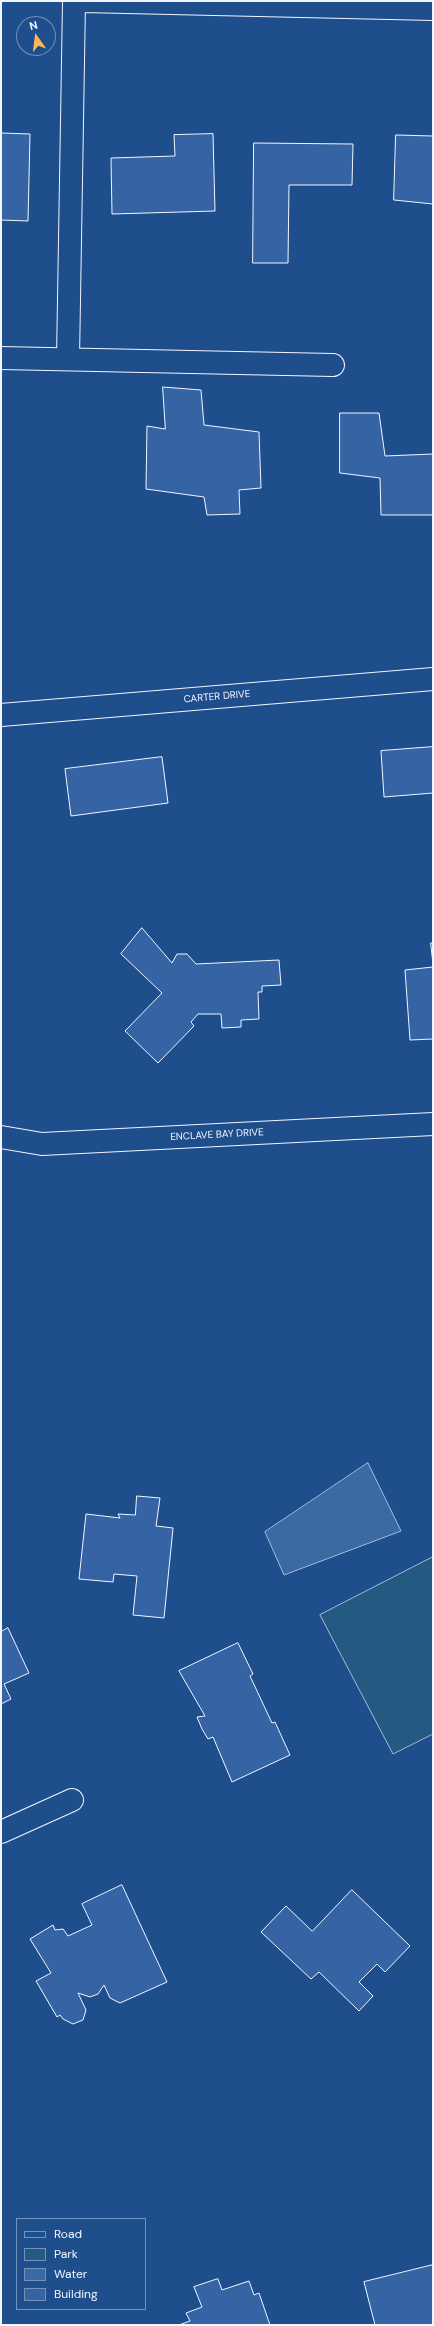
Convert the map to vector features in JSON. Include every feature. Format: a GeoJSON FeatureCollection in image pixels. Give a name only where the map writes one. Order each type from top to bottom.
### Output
{"type":"FeatureCollection","features":[{"type":"Feature","properties":{"kind":"street"},"geometry":{"type":"LineString","coordinates":[[68,359],[74,1]]}},
{"type":"Feature","properties":{"kind":"street"},"geometry":{"type":"LineString","coordinates":[[83,1],[433,9]]}},
{"type":"Feature","properties":{"kind":"street"},"geometry":{"type":"LineString","coordinates":[[1,358],[334,365]]}},
{"type":"Feature","properties":{"kind":"street","name":"CARTER DRIVE"},"geometry":{"type":"LineString","coordinates":[[1,715],[433,679]]}},
{"type":"Feature","properties":{"kind":"street","name":"ENCLAVE BAY DRIVE"},"geometry":{"type":"LineString","coordinates":[[1,1137],[42,1144],[433,1124]]}},
{"type":"Feature","properties":{"kind":"street"},"geometry":{"type":"LineString","coordinates":[[1,1832],[72,1800]]}},
{"type":"Feature","properties":{"kind":"green space"},"geometry":{"type":"Polygon","coordinates":[[[433,1557],[433,1734],[393,1754],[320,1615],[433,1557]]]}},
{"type":"Feature","properties":{"kind":"water"},"geometry":{"type":"Polygon","coordinates":[[[368,1463],[401,1531],[284,1575],[265,1532],[368,1463]]]}},
{"type":"Feature","properties":{"kind":"building"},"geometry":{"type":"Polygon","coordinates":[[[1,133],[30,134],[28,221],[1,220],[1,133]]]}},
{"type":"Feature","properties":{"kind":"building"},"geometry":{"type":"Polygon","coordinates":[[[213,134],[215,211],[112,214],[111,158],[175,156],[174,135],[213,134]]]}},
{"type":"Feature","properties":{"kind":"building"},"geometry":{"type":"Polygon","coordinates":[[[396,135],[433,136],[433,204],[394,200],[396,135]]]}},
{"type":"Feature","properties":{"kind":"building"},"geometry":{"type":"Polygon","coordinates":[[[254,143],[353,144],[352,185],[289,185],[288,263],[253,263],[254,143]]]}},
{"type":"Feature","properties":{"kind":"building"},"geometry":{"type":"Polygon","coordinates":[[[163,387],[201,390],[204,425],[259,432],[261,488],[239,490],[240,514],[207,515],[204,497],[146,489],[147,426],[165,429],[163,387]]]}},
{"type":"Feature","properties":{"kind":"building"},"geometry":{"type":"Polygon","coordinates":[[[340,413],[379,413],[385,456],[433,454],[433,515],[381,515],[380,478],[340,473],[340,413]]]}},
{"type":"Feature","properties":{"kind":"building"},"geometry":{"type":"Polygon","coordinates":[[[433,747],[433,793],[384,797],[381,751],[433,747]]]}},
{"type":"Feature","properties":{"kind":"building"},"geometry":{"type":"Polygon","coordinates":[[[162,757],[168,803],[71,816],[65,769],[162,757]]]}},
{"type":"Feature","properties":{"kind":"building"},"geometry":{"type":"Polygon","coordinates":[[[142,928],[172,963],[177,954],[187,954],[196,964],[279,960],[281,985],[262,986],[262,992],[258,992],[259,1019],[241,1020],[241,1027],[222,1028],[221,1014],[198,1014],[191,1022],[194,1026],[158,1063],[125,1031],[162,993],[121,954],[142,928]]]}},
{"type":"Feature","properties":{"kind":"building"},"geometry":{"type":"Polygon","coordinates":[[[431,943],[433,943],[433,967],[431,943]]]}},
{"type":"Feature","properties":{"kind":"building"},"geometry":{"type":"Polygon","coordinates":[[[433,967],[433,1039],[410,1040],[405,970],[433,967]]]}},
{"type":"Feature","properties":{"kind":"building"},"geometry":{"type":"Polygon","coordinates":[[[137,1496],[160,1498],[156,1526],[173,1528],[164,1618],[133,1615],[137,1576],[114,1574],[113,1582],[79,1579],[86,1514],[120,1518],[118,1514],[135,1515],[137,1496]]]}},
{"type":"Feature","properties":{"kind":"building"},"geometry":{"type":"Polygon","coordinates":[[[8,1628],[29,1673],[4,1684],[11,1699],[1,1704],[1,1632],[8,1628]]]}},
{"type":"Feature","properties":{"kind":"building"},"geometry":{"type":"Polygon","coordinates":[[[238,1643],[253,1674],[250,1676],[272,1723],[275,1722],[290,1755],[232,1782],[213,1737],[208,1739],[202,1729],[197,1717],[205,1716],[179,1671],[238,1643]]]}},
{"type":"Feature","properties":{"kind":"building"},"geometry":{"type":"Polygon","coordinates":[[[122,1885],[167,1982],[120,2003],[110,1998],[104,1985],[98,1994],[90,1997],[78,1993],[86,2010],[83,2020],[73,2024],[63,2019],[60,2015],[57,2017],[36,1981],[51,1973],[30,1939],[53,1925],[55,1930],[63,1929],[68,1936],[92,1925],[82,1904],[122,1885]]]}},
{"type":"Feature","properties":{"kind":"building"},"geometry":{"type":"Polygon","coordinates":[[[352,1890],[410,1946],[385,1972],[377,1964],[359,1982],[373,1996],[359,2011],[319,1972],[311,1979],[261,1932],[286,1906],[312,1931],[352,1890]]]}},
{"type":"Feature","properties":{"kind":"building"},"geometry":{"type":"Polygon","coordinates":[[[433,2265],[433,2325],[375,2325],[364,2282],[433,2265]]]}},
{"type":"Feature","properties":{"kind":"building"},"geometry":{"type":"Polygon","coordinates":[[[218,2279],[222,2290],[249,2281],[254,2295],[259,2293],[270,2325],[179,2325],[190,2321],[186,2313],[202,2307],[194,2287],[218,2279]]]}}]}
